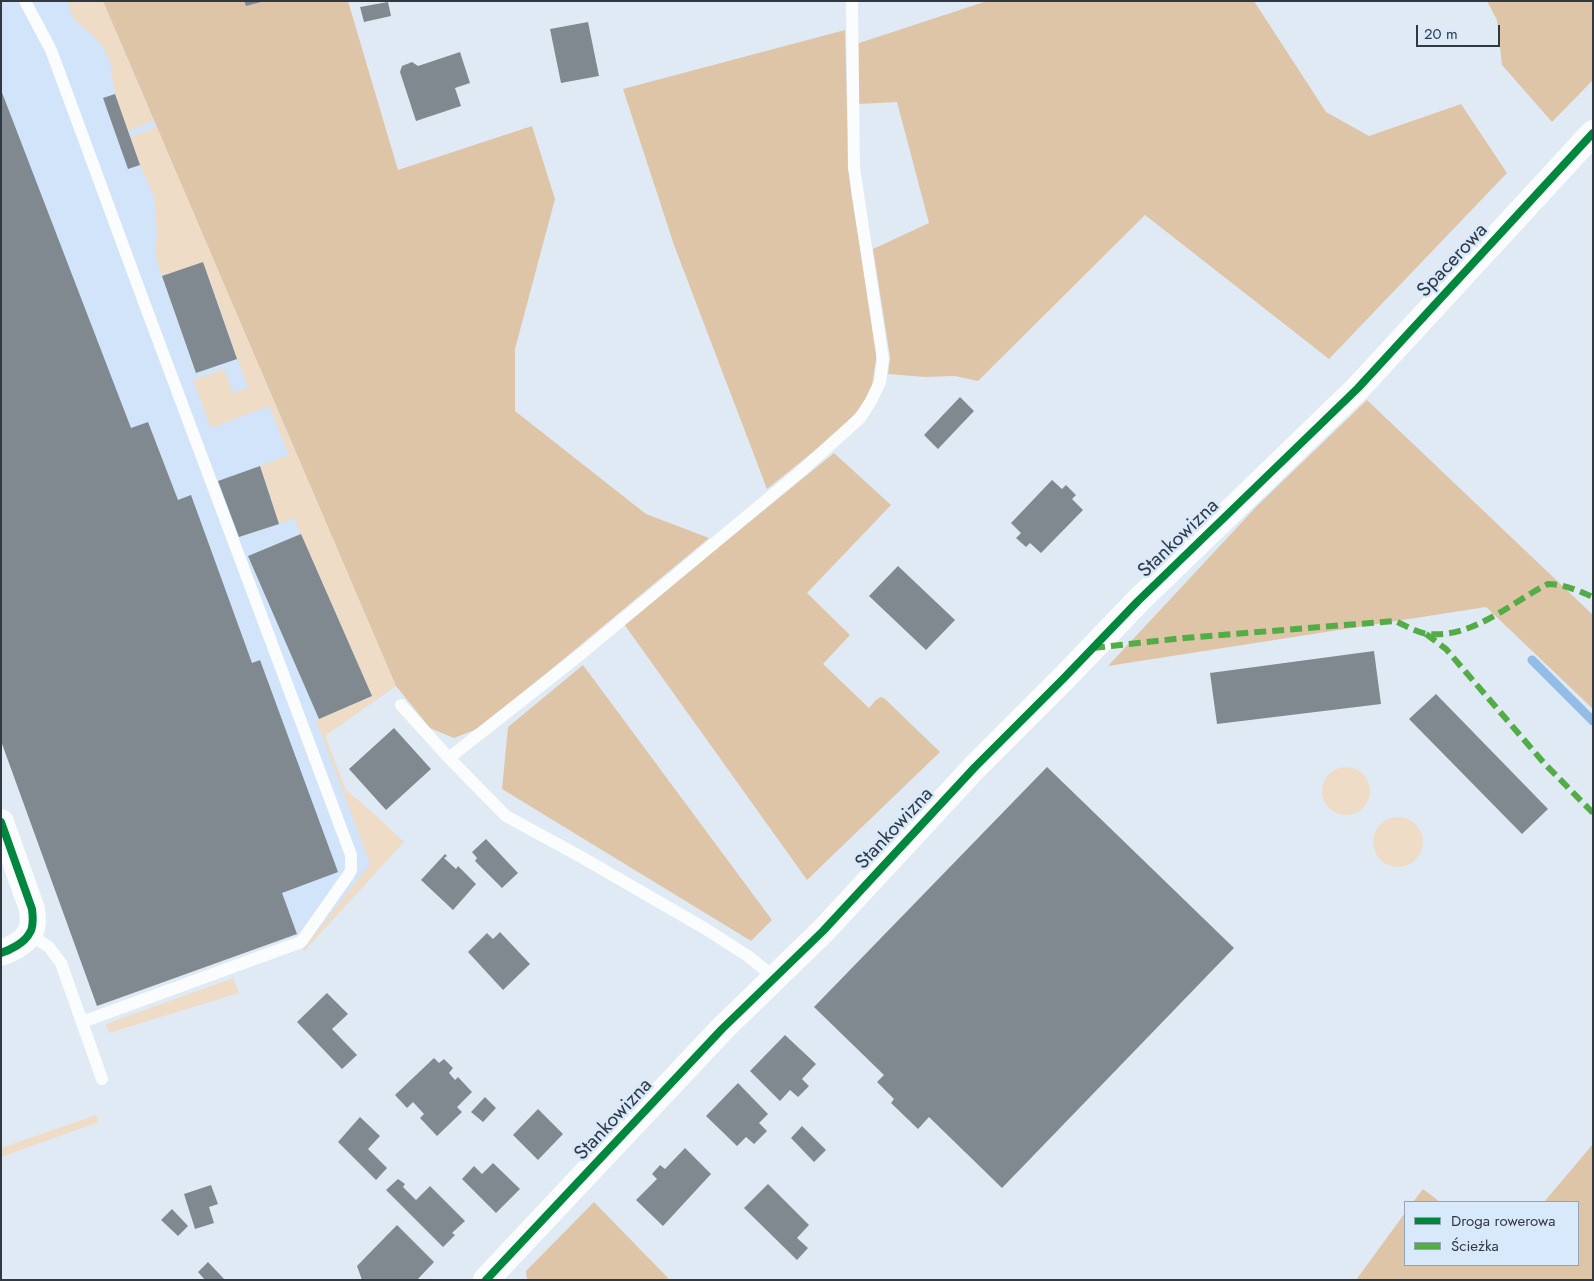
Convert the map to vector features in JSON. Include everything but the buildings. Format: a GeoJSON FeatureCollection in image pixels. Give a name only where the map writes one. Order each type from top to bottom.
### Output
{"type":"FeatureCollection","features":[{"type":"Feature","properties":{"kind":"street","name":"Spacerowa"},"geometry":{"type":"LineString","coordinates":[[1336,409],[1358,388],[1593,133]]}},
{"type":"Feature","properties":{"kind":"street","name":"Stankowizna"},"geometry":{"type":"LineString","coordinates":[[486,1280],[722,1029],[823,931],[975,767],[1138,601],[1336,409]]}},
{"type":"Feature","properties":{"kind":"street"},"geometry":{"type":"LineString","coordinates":[[1,822],[32,909],[33,921],[30,934],[21,942],[1,953]]}},
{"type":"Feature","properties":{"kind":"lane"},"geometry":{"type":"LineString","coordinates":[[24,1],[51,50],[352,854],[349,874],[301,942],[82,1022]]}},
{"type":"Feature","properties":{"kind":"lane"},"geometry":{"type":"LineString","coordinates":[[449,758],[581,654],[800,472],[860,418],[871,401],[880,382],[883,360],[854,168],[852,1]]}},
{"type":"Feature","properties":{"kind":"lane"},"geometry":{"type":"LineString","coordinates":[[401,706],[506,816],[704,928],[748,956],[775,978]]}},
{"type":"Feature","properties":{"kind":"lane"},"geometry":{"type":"LineString","coordinates":[[30,934],[49,947],[61,963],[102,1079]]}},
{"type":"Feature","properties":{"kind":"shaded area"},"geometry":{"type":"Polygon","coordinates":[[[1,1],[103,1],[396,686],[325,736],[346,790],[404,842],[304,951],[297,934],[97,1006],[1,741],[1,1]]]}},
{"type":"Feature","properties":{"kind":"shaded area"},"geometry":{"type":"Polygon","coordinates":[[[67,1],[103,1],[154,121],[128,131],[115,94],[110,62],[104,49],[95,37],[74,20],[67,1]]]}},
{"type":"Feature","properties":{"kind":"shaded area"},"geometry":{"type":"Polygon","coordinates":[[[103,1],[244,1],[246,6],[263,1],[348,1],[398,170],[532,126],[555,199],[515,349],[515,411],[646,514],[709,538],[482,727],[454,738],[430,728],[396,686],[103,1]]]}},
{"type":"Feature","properties":{"kind":"shaded area"},"geometry":{"type":"Polygon","coordinates":[[[987,1],[1254,1],[1326,112],[1369,136],[1461,104],[1507,173],[1329,359],[1145,215],[978,381],[955,376],[925,377],[888,374],[890,357],[873,249],[929,223],[897,102],[859,104],[856,44],[987,1]]]}},
{"type":"Feature","properties":{"kind":"shaded area"},"geometry":{"type":"Polygon","coordinates":[[[1487,1],[1593,1],[1593,80],[1552,122],[1502,65],[1497,20],[1487,1]]]}},
{"type":"Feature","properties":{"kind":"shaded area"},"geometry":{"type":"Polygon","coordinates":[[[845,30],[851,192],[877,352],[872,386],[863,405],[838,432],[767,489],[674,245],[623,89],[845,30]]]}},
{"type":"Feature","properties":{"kind":"shaded area"},"geometry":{"type":"Polygon","coordinates":[[[157,127],[396,686],[325,736],[346,790],[404,842],[304,951],[303,949],[370,864],[316,720],[372,696],[294,518],[279,524],[260,466],[289,455],[269,406],[211,428],[193,380],[224,369],[233,393],[248,388],[203,262],[162,276],[155,254],[157,235],[154,196],[130,137],[157,127]]]}},
{"type":"Feature","properties":{"kind":"shaded area"},"geometry":{"type":"Polygon","coordinates":[[[1367,400],[1593,615],[1593,709],[1486,607],[1108,666],[1257,506],[1367,400]]]}},
{"type":"Feature","properties":{"kind":"shaded area"},"geometry":{"type":"Polygon","coordinates":[[[834,453],[891,505],[807,593],[850,635],[823,664],[869,708],[881,697],[885,699],[940,752],[807,880],[624,624],[834,453]]]}},
{"type":"Feature","properties":{"kind":"shaded area"},"geometry":{"type":"Polygon","coordinates":[[[583,665],[772,920],[751,941],[502,789],[508,727],[583,665]]]}},
{"type":"Feature","properties":{"kind":"shaded area"},"geometry":{"type":"Polygon","coordinates":[[[1341,767],[1351,767],[1360,771],[1366,777],[1369,782],[1369,800],[1360,811],[1351,815],[1341,815],[1332,811],[1326,805],[1322,796],[1322,786],[1326,777],[1332,771],[1341,767]]]}},
{"type":"Feature","properties":{"kind":"shaded area"},"geometry":{"type":"Polygon","coordinates":[[[1398,817],[1412,821],[1419,828],[1423,842],[1419,856],[1412,863],[1398,867],[1384,863],[1377,856],[1373,842],[1377,828],[1384,821],[1398,817]]]}},
{"type":"Feature","properties":{"kind":"shaded area"},"geometry":{"type":"Polygon","coordinates":[[[233,978],[239,993],[109,1033],[106,1024],[233,978]]]}},
{"type":"Feature","properties":{"kind":"shaded area"},"geometry":{"type":"Polygon","coordinates":[[[96,1115],[99,1122],[1,1157],[1,1148],[96,1115]]]}},
{"type":"Feature","properties":{"kind":"shaded area"},"geometry":{"type":"Polygon","coordinates":[[[1593,1144],[1593,1280],[1356,1280],[1404,1214],[1404,1266],[1579,1266],[1579,1201],[1545,1201],[1593,1144]]]}},
{"type":"Feature","properties":{"kind":"shaded area"},"geometry":{"type":"Polygon","coordinates":[[[1423,1189],[1439,1201],[1414,1201],[1423,1189]]]}},
{"type":"Feature","properties":{"kind":"shaded area"},"geometry":{"type":"Polygon","coordinates":[[[594,1202],[670,1280],[527,1280],[526,1271],[594,1202]]]}},
{"type":"Feature","properties":{"kind":"waterway"},"geometry":{"type":"LineString","coordinates":[[1532,660],[1593,721]]}},
{"type":"Feature","properties":{"kind":"marked path"},"geometry":{"type":"LineString","coordinates":[[1093,648],[1184,638],[1395,621],[1415,631],[1428,634],[1445,634],[1461,631],[1491,618],[1548,584],[1577,590],[1593,597]]}},
{"type":"Feature","properties":{"kind":"marked path"},"geometry":{"type":"LineString","coordinates":[[1426,634],[1446,649],[1544,763],[1593,813]]}},
{"type":"Feature","properties":{"kind":"cycle path"},"geometry":{"type":"LineString","coordinates":[[486,1280],[722,1029],[823,931],[975,767],[1138,601],[1358,388],[1593,133]]}},
{"type":"Feature","properties":{"kind":"cycle path"},"geometry":{"type":"LineString","coordinates":[[1,822],[32,909],[33,919],[32,929],[27,937],[16,946],[1,953]]}}]}
